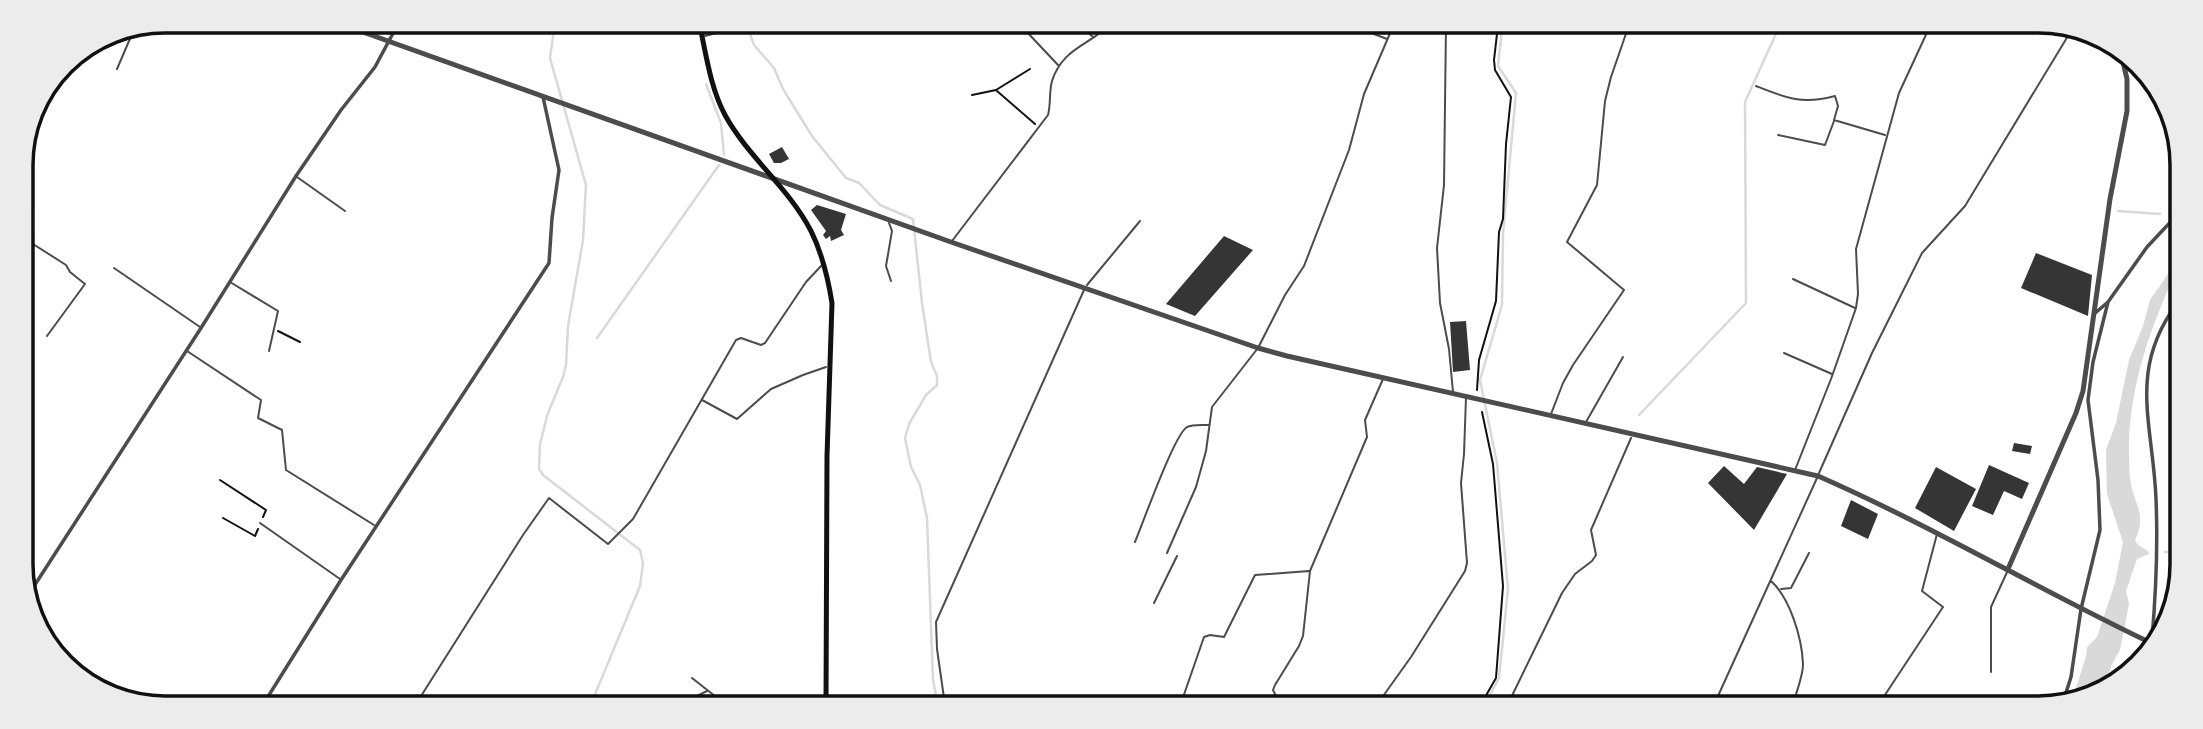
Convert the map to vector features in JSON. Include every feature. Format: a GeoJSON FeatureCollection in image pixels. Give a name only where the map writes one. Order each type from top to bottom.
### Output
{"type":"FeatureCollection","features":[{"type":"Feature","properties":{"kind":"main road"},"geometry":{"type":"LineString","coordinates":[[701,33],[712,80],[724,114],[811,230],[824,263],[832,303],[827,481],[826,696]]}},
{"type":"Feature","properties":{"kind":"street"},"geometry":{"type":"LineString","coordinates":[[364,33],[1258,348],[1818,476],[1938,533],[2081,610],[2146,639]]}},
{"type":"Feature","properties":{"kind":"street"},"geometry":{"type":"LineString","coordinates":[[35,585],[296,176],[341,110],[375,67],[392,33]]}},
{"type":"Feature","properties":{"kind":"street"},"geometry":{"type":"LineString","coordinates":[[2008,569],[2083,391],[2110,199],[2127,111],[2127,79],[2124,66]]}},
{"type":"Feature","properties":{"kind":"street"},"geometry":{"type":"LineString","coordinates":[[268,696],[341,580],[549,263],[559,170],[543,97]]}},
{"type":"Feature","properties":{"kind":"street"},"geometry":{"type":"LineString","coordinates":[[2094,314],[2108,302],[2147,247],[2170,222]]}},
{"type":"Feature","properties":{"kind":"street"},"geometry":{"type":"LineString","coordinates":[[2066,692],[2081,610],[2100,530],[2098,480],[2088,400],[2108,302]]}},
{"type":"Feature","properties":{"kind":"street"},"geometry":{"type":"LineString","coordinates":[[2151,630],[2158,542],[2155,471],[2146,392],[2148,366],[2155,340],[2170,315]]}},
{"type":"Feature","properties":{"kind":"street"},"geometry":{"type":"LineString","coordinates":[[2083,391],[2088,400]]}},
{"type":"Feature","properties":{"kind":"lane"},"geometry":{"type":"LineString","coordinates":[[702,36],[716,33]]}},
{"type":"Feature","properties":{"kind":"lane"},"geometry":{"type":"LineString","coordinates":[[1028,33],[1059,66]]}},
{"type":"Feature","properties":{"kind":"lane"},"geometry":{"type":"LineString","coordinates":[[1089,33],[1094,38]]}},
{"type":"Feature","properties":{"kind":"lane"},"geometry":{"type":"LineString","coordinates":[[951,242],[1048,115],[1051,83],[1059,66],[1075,47],[1102,33]]}},
{"type":"Feature","properties":{"kind":"lane"},"geometry":{"type":"LineString","coordinates":[[1372,33],[1388,39]]}},
{"type":"Feature","properties":{"kind":"lane"},"geometry":{"type":"LineString","coordinates":[[1167,553],[1196,487],[1206,451],[1212,407],[1258,348],[1285,295],[1304,266],[1349,150],[1364,94],[1390,33]]}},
{"type":"Feature","properties":{"kind":"lane"},"geometry":{"type":"LineString","coordinates":[[1446,33],[1444,185],[1437,248],[1440,303],[1449,349],[1453,393]]}},
{"type":"Feature","properties":{"kind":"lane"},"geometry":{"type":"LineString","coordinates":[[1550,415],[1568,374],[1624,290],[1567,242],[1597,185],[1605,101],[1626,33]]}},
{"type":"Feature","properties":{"kind":"lane"},"geometry":{"type":"LineString","coordinates":[[1795,470],[1856,308],[1856,249],[1899,93],[1927,33]]}},
{"type":"Feature","properties":{"kind":"lane"},"geometry":{"type":"LineString","coordinates":[[1718,695],[1872,353],[1922,253],[1965,205],[2067,37]]}},
{"type":"Feature","properties":{"kind":"lane"},"geometry":{"type":"LineString","coordinates":[[117,69],[130,38]]}},
{"type":"Feature","properties":{"kind":"lane"},"geometry":{"type":"LineString","coordinates":[[1756,86],[1791,100],[1818,101],[1835,96],[1838,106],[1825,145],[1778,135]]}},
{"type":"Feature","properties":{"kind":"lane"},"geometry":{"type":"LineString","coordinates":[[1834,120],[1886,136]]}},
{"type":"Feature","properties":{"kind":"lane"},"geometry":{"type":"LineString","coordinates":[[296,176],[345,211]]}},
{"type":"Feature","properties":{"kind":"lane"},"geometry":{"type":"LineString","coordinates":[[887,219],[892,231],[886,266],[891,281]]}},
{"type":"Feature","properties":{"kind":"lane"},"geometry":{"type":"LineString","coordinates":[[944,696],[936,622],[1085,288],[1140,221]]}},
{"type":"Feature","properties":{"kind":"lane"},"geometry":{"type":"LineString","coordinates":[[34,244],[66,264],[70,272],[85,285],[47,336]]}},
{"type":"Feature","properties":{"kind":"lane"},"geometry":{"type":"LineString","coordinates":[[421,696],[549,498],[608,544],[633,519],[736,340],[741,338],[761,345],[765,343],[806,282],[824,263]]}},
{"type":"Feature","properties":{"kind":"lane"},"geometry":{"type":"LineString","coordinates":[[114,268],[201,328]]}},
{"type":"Feature","properties":{"kind":"lane"},"geometry":{"type":"LineString","coordinates":[[1793,279],[1856,308]]}},
{"type":"Feature","properties":{"kind":"lane"},"geometry":{"type":"LineString","coordinates":[[229,281],[278,311],[270,351]]}},
{"type":"Feature","properties":{"kind":"lane"},"geometry":{"type":"LineString","coordinates":[[186,351],[261,400],[258,418],[282,430],[286,470],[376,527]]}},
{"type":"Feature","properties":{"kind":"lane"},"geometry":{"type":"LineString","coordinates":[[1784,354],[1833,374]]}},
{"type":"Feature","properties":{"kind":"lane"},"geometry":{"type":"LineString","coordinates":[[1585,422],[1623,357]]}},
{"type":"Feature","properties":{"kind":"lane"},"geometry":{"type":"LineString","coordinates":[[701,399],[737,419],[771,389],[831,365]]}},
{"type":"Feature","properties":{"kind":"lane"},"geometry":{"type":"LineString","coordinates":[[1276,695],[1273,690],[1300,646],[1303,636],[1310,571],[1367,437],[1365,420],[1384,377]]}},
{"type":"Feature","properties":{"kind":"lane"},"geometry":{"type":"LineString","coordinates":[[1384,695],[1465,571],[1467,563],[1461,483],[1466,396]]}},
{"type":"Feature","properties":{"kind":"lane"},"geometry":{"type":"LineString","coordinates":[[1135,542],[1172,452],[1184,430],[1190,425],[1209,425]]}},
{"type":"Feature","properties":{"kind":"lane"},"geometry":{"type":"LineString","coordinates":[[1512,695],[1562,593],[1575,574],[1596,555],[1591,530],[1633,433]]}},
{"type":"Feature","properties":{"kind":"lane"},"geometry":{"type":"LineString","coordinates":[[260,523],[341,580]]}},
{"type":"Feature","properties":{"kind":"lane"},"geometry":{"type":"LineString","coordinates":[[1885,695],[1943,607],[1922,592],[1938,533]]}},
{"type":"Feature","properties":{"kind":"lane"},"geometry":{"type":"LineString","coordinates":[[1780,589],[1791,588],[1809,552]]}},
{"type":"Feature","properties":{"kind":"lane"},"geometry":{"type":"LineString","coordinates":[[1154,603],[1177,556]]}},
{"type":"Feature","properties":{"kind":"lane"},"geometry":{"type":"LineString","coordinates":[[1991,672],[1991,607],[2008,569]]}},
{"type":"Feature","properties":{"kind":"lane"},"geometry":{"type":"LineString","coordinates":[[1184,695],[1204,637],[1224,637],[1255,575],[1310,571]]}},
{"type":"Feature","properties":{"kind":"lane"},"geometry":{"type":"LineString","coordinates":[[1770,580],[1780,589],[1788,605],[1800,641],[1803,667],[1796,695]]}},
{"type":"Feature","properties":{"kind":"lane"},"geometry":{"type":"LineString","coordinates":[[692,678],[714,696]]}},
{"type":"Feature","properties":{"kind":"lane"},"geometry":{"type":"LineString","coordinates":[[698,696],[708,691]]}},
{"type":"Feature","properties":{"kind":"path"},"geometry":{"type":"LineString","coordinates":[[1476,398],[1479,360],[1496,301],[1511,97],[1495,70],[1497,33]]}},
{"type":"Feature","properties":{"kind":"path"},"geometry":{"type":"LineString","coordinates":[[972,95],[996,90],[1030,69]]}},
{"type":"Feature","properties":{"kind":"path"},"geometry":{"type":"LineString","coordinates":[[996,90],[1039,127]]}},
{"type":"Feature","properties":{"kind":"path"},"geometry":{"type":"LineString","coordinates":[[274,329],[300,342]]}},
{"type":"Feature","properties":{"kind":"path"},"geometry":{"type":"LineString","coordinates":[[1482,412],[1493,464],[1503,586],[1496,678],[1486,695]]}},
{"type":"Feature","properties":{"kind":"path"},"geometry":{"type":"LineString","coordinates":[[220,480],[266,510],[255,536],[223,518]]}},
{"type":"Feature","properties":{"kind":"shaded area"},"geometry":{"type":"Polygon","coordinates":[[[2170,271],[2170,285],[2142,361],[2130,421],[2130,478],[2140,515],[2139,531],[2135,540],[2149,554],[2137,559],[2126,591],[2129,604],[2120,650],[2109,675],[2075,690],[2087,647],[2097,637],[2115,583],[2123,542],[2107,494],[2106,450],[2116,423],[2129,360],[2150,300],[2170,271]]]}},
{"type":"Feature","properties":{"kind":"building"},"geometry":{"type":"Polygon","coordinates":[[[782,147],[789,159],[774,163],[769,154],[782,147]]]}},
{"type":"Feature","properties":{"kind":"building"},"geometry":{"type":"Polygon","coordinates":[[[817,205],[846,214],[841,230],[844,235],[831,241],[830,236],[826,239],[823,235],[826,231],[811,210],[817,205]]]}},
{"type":"Feature","properties":{"kind":"building"},"geometry":{"type":"Polygon","coordinates":[[[1224,236],[1253,250],[1195,316],[1166,304],[1224,236]]]}},
{"type":"Feature","properties":{"kind":"building"},"geometry":{"type":"Polygon","coordinates":[[[2036,253],[2092,275],[2088,316],[2021,288],[2036,253]]]}},
{"type":"Feature","properties":{"kind":"building"},"geometry":{"type":"Polygon","coordinates":[[[1466,321],[1470,370],[1453,372],[1450,322],[1466,321]]]}},
{"type":"Feature","properties":{"kind":"building"},"geometry":{"type":"Polygon","coordinates":[[[2014,443],[2032,446],[2030,454],[2012,451],[2014,443]]]}},
{"type":"Feature","properties":{"kind":"building"},"geometry":{"type":"Polygon","coordinates":[[[1989,465],[2029,483],[2022,499],[2004,491],[1993,515],[1972,506],[1989,465]]]}},
{"type":"Feature","properties":{"kind":"building"},"geometry":{"type":"Polygon","coordinates":[[[1724,466],[1744,484],[1757,467],[1787,474],[1754,530],[1708,483],[1724,466]]]}},
{"type":"Feature","properties":{"kind":"building"},"geometry":{"type":"Polygon","coordinates":[[[1936,467],[1976,489],[1954,531],[1915,508],[1936,467]]]}},
{"type":"Feature","properties":{"kind":"building"},"geometry":{"type":"Polygon","coordinates":[[[1851,500],[1878,514],[1868,539],[1841,526],[1851,500]]]}},
{"type":"Feature","properties":{"kind":"waterway"},"geometry":{"type":"LineString","coordinates":[[553,33],[550,58],[586,185],[583,240],[568,326],[566,365],[548,413],[540,444],[539,469],[543,475],[640,550],[643,563],[640,586],[594,696]]}},
{"type":"Feature","properties":{"kind":"waterway"},"geometry":{"type":"LineString","coordinates":[[750,33],[754,45],[774,68],[783,89],[812,136],[846,178],[859,183],[880,205],[913,219],[922,303],[937,385],[926,395],[909,424],[905,438],[927,518],[933,680],[936,696]]}},
{"type":"Feature","properties":{"kind":"waterway"},"geometry":{"type":"LineString","coordinates":[[1490,695],[1499,678],[1508,589],[1497,463],[1480,380],[1502,305],[1503,234],[1516,93],[1498,66],[1502,33]]}},
{"type":"Feature","properties":{"kind":"waterway"},"geometry":{"type":"LineString","coordinates":[[1639,415],[1746,303],[1745,102],[1776,33]]}},
{"type":"Feature","properties":{"kind":"waterway"},"geometry":{"type":"LineString","coordinates":[[706,84],[721,123],[724,155]]}},
{"type":"Feature","properties":{"kind":"waterway"},"geometry":{"type":"LineString","coordinates":[[597,338],[719,165]]}},
{"type":"Feature","properties":{"kind":"waterway"},"geometry":{"type":"LineString","coordinates":[[2118,211],[2160,214]]}},
{"type":"Feature","properties":{"kind":"waterway"},"geometry":{"type":"LineString","coordinates":[[2165,552],[2170,550]]}}]}
